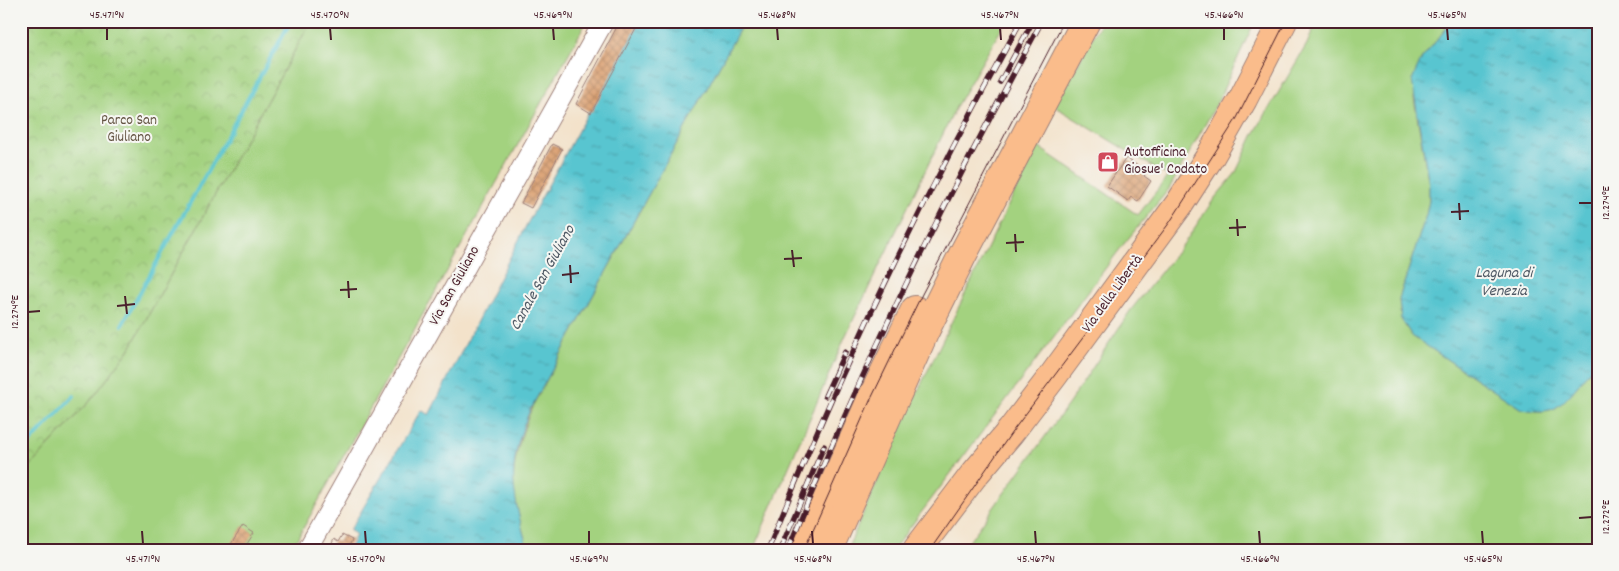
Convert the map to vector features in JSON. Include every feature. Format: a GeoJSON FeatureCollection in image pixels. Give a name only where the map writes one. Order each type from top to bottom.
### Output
{"type":"FeatureCollection","features":[{"type":"Feature","properties":{"kind":"highway"},"geometry":{"type":"LineString","coordinates":[[805,550],[867,408],[904,332],[960,219],[1067,21]]}},
{"type":"Feature","properties":{"kind":"highway"},"geometry":{"type":"LineString","coordinates":[[828,550],[925,331],[962,256],[1086,21]]}},
{"type":"Feature","properties":{"kind":"highway","name":"Via della Libertà"},"geometry":{"type":"LineString","coordinates":[[917,550],[973,476],[1011,431],[1180,203],[1212,155],[1279,29]]}},
{"type":"Feature","properties":{"kind":"highway"},"geometry":{"type":"LineString","coordinates":[[823,550],[913,338],[1014,120]]}},
{"type":"Feature","properties":{"kind":"highway"},"geometry":{"type":"LineString","coordinates":[[932,550],[967,500],[1011,431]]}},
{"type":"Feature","properties":{"kind":"street","name":"Via San Giuliano"},"geometry":{"type":"LineString","coordinates":[[306,550],[604,21]]}},
{"type":"Feature","properties":{"kind":"green space","name":"Parco San Giuliano"},"geometry":{"type":"Polygon","coordinates":[[[21,21],[311,21],[129,350],[91,400],[21,476],[21,21]]]}},
{"type":"Feature","properties":{"kind":"green space"},"geometry":{"type":"Polygon","coordinates":[[[311,21],[587,21],[291,550],[21,550],[21,476],[91,400],[129,350],[311,21]]]}},
{"type":"Feature","properties":{"kind":"green space"},"geometry":{"type":"Polygon","coordinates":[[[744,21],[1006,21],[957,105],[845,337],[753,550],[528,550],[514,492],[514,469],[518,447],[533,405],[744,21]]]}},
{"type":"Feature","properties":{"kind":"green space"},"geometry":{"type":"Polygon","coordinates":[[[1102,21],[1255,21],[1216,105],[1169,189],[1123,245],[893,550],[847,550],[913,401],[1037,146],[1138,215],[1168,176],[1054,106],[1102,21]]]}},
{"type":"Feature","properties":{"kind":"green space"},"geometry":{"type":"Polygon","coordinates":[[[1317,21],[1452,21],[1421,60],[1414,98],[1429,185],[1429,201],[1399,299],[1401,319],[1412,336],[1520,408],[1533,411],[1555,408],[1571,393],[1598,360],[1598,550],[963,550],[1070,402],[1130,311],[1185,242],[1214,199],[1235,174],[1254,134],[1307,44],[1317,21]]]}},
{"type":"Feature","properties":{"kind":"water","name":"Canale San Giuliano"},"geometry":{"type":"Polygon","coordinates":[[[638,21],[744,21],[530,410],[516,450],[514,471],[517,507],[528,550],[349,550],[356,535],[350,530],[421,410],[429,415],[527,224],[638,21]]]}},
{"type":"Feature","properties":{"kind":"water","name":"Laguna di Venezia"},"geometry":{"type":"Polygon","coordinates":[[[1452,21],[1598,21],[1598,360],[1566,399],[1555,408],[1547,411],[1520,408],[1412,336],[1401,319],[1399,299],[1429,201],[1429,185],[1412,80],[1421,60],[1452,21]]]}},
{"type":"Feature","properties":{"kind":"building"},"geometry":{"type":"Polygon","coordinates":[[[620,21],[626,21],[637,27],[591,113],[576,104],[620,21]]]}},
{"type":"Feature","properties":{"kind":"building"},"geometry":{"type":"Polygon","coordinates":[[[552,144],[562,149],[531,208],[521,203],[552,144]]]}},
{"type":"Feature","properties":{"kind":"building"},"geometry":{"type":"Polygon","coordinates":[[[1126,158],[1147,172],[1144,176],[1151,181],[1138,201],[1131,197],[1128,201],[1107,186],[1126,158]]]}},
{"type":"Feature","properties":{"kind":"building"},"geometry":{"type":"Polygon","coordinates":[[[243,526],[254,533],[243,550],[227,550],[243,526]]]}},
{"type":"Feature","properties":{"kind":"building"},"geometry":{"type":"Polygon","coordinates":[[[342,535],[352,540],[347,550],[329,550],[334,539],[338,542],[342,535]]]}},
{"type":"Feature","properties":{"kind":"waterway"},"geometry":{"type":"LineString","coordinates":[[122,325],[291,21]]}},
{"type":"Feature","properties":{"kind":"waterway"},"geometry":{"type":"LineString","coordinates":[[21,452],[74,396]]}},
{"type":"Feature","properties":{"kind":"tram line"},"geometry":{"type":"LineString","coordinates":[[804,550],[870,401],[922,294],[1064,21]]}},
{"type":"Feature","properties":{"kind":"tram line"},"geometry":{"type":"LineString","coordinates":[[930,550],[1012,432],[1170,222],[1237,118],[1286,21]]}},
{"type":"Feature","properties":{"kind":"railway"},"geometry":{"type":"LineString","coordinates":[[768,550],[825,415],[886,281],[952,150],[1021,21]]}},
{"type":"Feature","properties":{"kind":"railway"},"geometry":{"type":"LineString","coordinates":[[1000,82],[1033,21]]}},
{"type":"Feature","properties":{"kind":"railway"},"geometry":{"type":"LineString","coordinates":[[788,550],[845,415],[907,282],[973,151],[1042,21]]}},
{"type":"Feature","properties":{"kind":"railway"},"geometry":{"type":"LineString","coordinates":[[825,396],[845,352]]}},
{"type":"Feature","properties":{"kind":"railway"},"geometry":{"type":"LineString","coordinates":[[780,550],[824,446]]}},
{"type":"Feature","properties":{"kind":"place","name":"Autofficina Giosue' Codato"},"geometry":{"type":"Point","coordinates":[1108,162]}}]}
